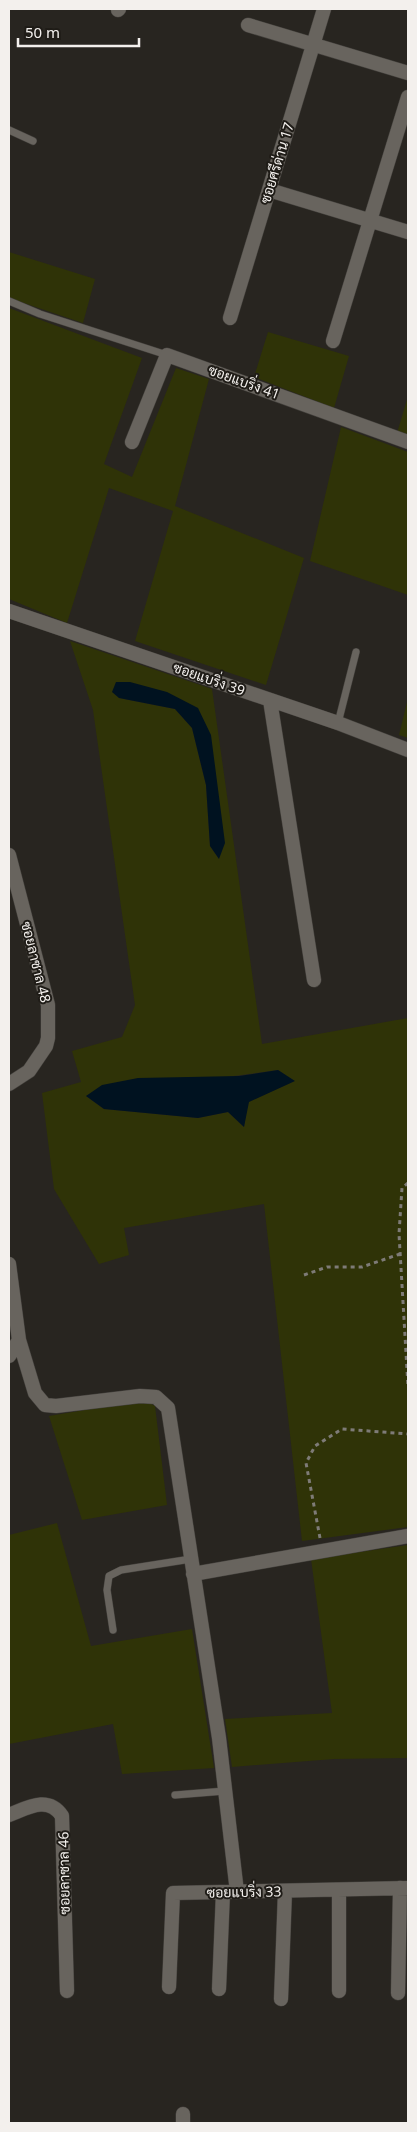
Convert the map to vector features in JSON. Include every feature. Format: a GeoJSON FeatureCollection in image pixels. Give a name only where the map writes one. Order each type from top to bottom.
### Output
{"type":"FeatureCollection","features":[{"type":"Feature","properties":{"kind":"street","name":"ซอยศรีด่าน 17"},"geometry":{"type":"LineString","coordinates":[[230,318],[324,9]]}},
{"type":"Feature","properties":{"kind":"street"},"geometry":{"type":"LineString","coordinates":[[248,25],[408,73]]}},
{"type":"Feature","properties":{"kind":"street"},"geometry":{"type":"LineString","coordinates":[[332,341],[408,97]]}},
{"type":"Feature","properties":{"kind":"street"},"geometry":{"type":"LineString","coordinates":[[269,190],[408,232]]}},
{"type":"Feature","properties":{"kind":"street"},"geometry":{"type":"LineString","coordinates":[[132,442],[167,355]]}},
{"type":"Feature","properties":{"kind":"street","name":"ซอยแบริ่ง 41"},"geometry":{"type":"LineString","coordinates":[[167,355],[408,442]]}},
{"type":"Feature","properties":{"kind":"street","name":"ซอยแบริ่ง 39"},"geometry":{"type":"LineString","coordinates":[[9,611],[270,700],[408,750]]}},
{"type":"Feature","properties":{"kind":"street"},"geometry":{"type":"LineString","coordinates":[[270,700],[314,980]]}},
{"type":"Feature","properties":{"kind":"street","name":"ซอยลาซาล 48"},"geometry":{"type":"LineString","coordinates":[[9,855],[48,1005],[48,1038],[46,1046],[29,1071],[9,1084]]}},
{"type":"Feature","properties":{"kind":"street"},"geometry":{"type":"LineString","coordinates":[[9,1264],[19,1340],[35,1393],[44,1405],[56,1406],[140,1396],[156,1397],[168,1408],[219,1738],[225,1791],[230,1892],[219,1989]]}},
{"type":"Feature","properties":{"kind":"street"},"geometry":{"type":"LineString","coordinates":[[9,1356],[19,1340]]}},
{"type":"Feature","properties":{"kind":"street"},"geometry":{"type":"LineString","coordinates":[[193,1574],[408,1536]]}},
{"type":"Feature","properties":{"kind":"street","name":"ซอยลาซาล 46"},"geometry":{"type":"LineString","coordinates":[[9,1815],[39,1804],[47,1804],[53,1806],[62,1816],[67,1991]]}},
{"type":"Feature","properties":{"kind":"street"},"geometry":{"type":"LineString","coordinates":[[398,1993],[404,1888]]}},
{"type":"Feature","properties":{"kind":"street","name":"ซอยแบริ่ง 33"},"geometry":{"type":"LineString","coordinates":[[169,1987],[173,1893],[404,1888]]}},
{"type":"Feature","properties":{"kind":"street"},"geometry":{"type":"LineString","coordinates":[[339,1890],[339,1991]]}},
{"type":"Feature","properties":{"kind":"street"},"geometry":{"type":"LineString","coordinates":[[281,1999],[284,1891]]}},
{"type":"Feature","properties":{"kind":"lane"},"geometry":{"type":"LineString","coordinates":[[9,130],[32,141]]}},
{"type":"Feature","properties":{"kind":"lane"},"geometry":{"type":"LineString","coordinates":[[9,301],[40,314],[167,355]]}},
{"type":"Feature","properties":{"kind":"lane"},"geometry":{"type":"LineString","coordinates":[[338,724],[356,652]]}},
{"type":"Feature","properties":{"kind":"lane"},"geometry":{"type":"LineString","coordinates":[[113,1630],[107,1590],[109,1576],[121,1570],[191,1559]]}},
{"type":"Feature","properties":{"kind":"lane"},"geometry":{"type":"LineString","coordinates":[[175,1795],[225,1791]]}},
{"type":"Feature","properties":{"kind":"path"},"geometry":{"type":"LineString","coordinates":[[408,1183],[402,1188],[400,1254],[408,1386]]}},
{"type":"Feature","properties":{"kind":"path"},"geometry":{"type":"LineString","coordinates":[[304,1276],[327,1267],[362,1267],[400,1254]]}},
{"type":"Feature","properties":{"kind":"path"},"geometry":{"type":"LineString","coordinates":[[322,1551],[306,1463],[315,1446],[342,1429],[408,1434]]}},
{"type":"Feature","properties":{"kind":"green space"},"geometry":{"type":"Polygon","coordinates":[[[9,252],[95,279],[83,323],[9,298],[9,252]]]}},
{"type":"Feature","properties":{"kind":"green space"},"geometry":{"type":"Polygon","coordinates":[[[9,308],[142,358],[104,464],[132,477],[176,368],[209,379],[175,506],[304,558],[266,685],[135,641],[173,511],[109,488],[67,623],[9,599],[9,308]]]}},
{"type":"Feature","properties":{"kind":"green space"},"geometry":{"type":"Polygon","coordinates":[[[268,332],[349,356],[334,408],[254,377],[268,332]]]}},
{"type":"Feature","properties":{"kind":"green space"},"geometry":{"type":"Polygon","coordinates":[[[408,396],[408,438],[397,433],[408,396]]]}},
{"type":"Feature","properties":{"kind":"green space"},"geometry":{"type":"Polygon","coordinates":[[[341,427],[408,452],[408,595],[310,561],[341,427]]]}},
{"type":"Feature","properties":{"kind":"green space"},"geometry":{"type":"Polygon","coordinates":[[[70,641],[212,689],[262,1044],[408,1018],[408,1527],[302,1541],[264,1204],[124,1228],[129,1255],[99,1264],[54,1189],[42,1093],[81,1082],[72,1051],[122,1037],[135,1005],[93,710],[70,641]],[[119,698],[175,709],[192,728],[206,785],[210,846],[219,859],[198,708],[119,698]],[[278,1070],[86,1096],[104,1109],[198,1118],[228,1112],[244,1127],[248,1102],[294,1081],[278,1070]]]}},
{"type":"Feature","properties":{"kind":"green space"},"geometry":{"type":"Polygon","coordinates":[[[408,698],[408,738],[399,735],[408,698]]]}},
{"type":"Feature","properties":{"kind":"green space"},"geometry":{"type":"Polygon","coordinates":[[[144,1400],[155,1406],[167,1505],[82,1520],[49,1416],[144,1400]]]}},
{"type":"Feature","properties":{"kind":"green space"},"geometry":{"type":"Polygon","coordinates":[[[57,1523],[91,1646],[192,1629],[214,1768],[122,1774],[113,1724],[9,1744],[9,1535],[57,1523]]]}},
{"type":"Feature","properties":{"kind":"green space"},"geometry":{"type":"Polygon","coordinates":[[[408,1545],[408,1758],[334,1759],[232,1767],[225,1719],[332,1713],[311,1559],[408,1545]]]}},
{"type":"Feature","properties":{"kind":"water"},"geometry":{"type":"Polygon","coordinates":[[[116,682],[130,682],[167,692],[198,708],[211,735],[225,843],[219,859],[210,846],[206,785],[192,728],[175,709],[119,698],[112,692],[116,682]]]}},
{"type":"Feature","properties":{"kind":"water"},"geometry":{"type":"Polygon","coordinates":[[[278,1070],[295,1081],[249,1102],[244,1127],[228,1112],[198,1118],[104,1109],[86,1096],[102,1085],[138,1078],[239,1076],[278,1070]]]}}]}
